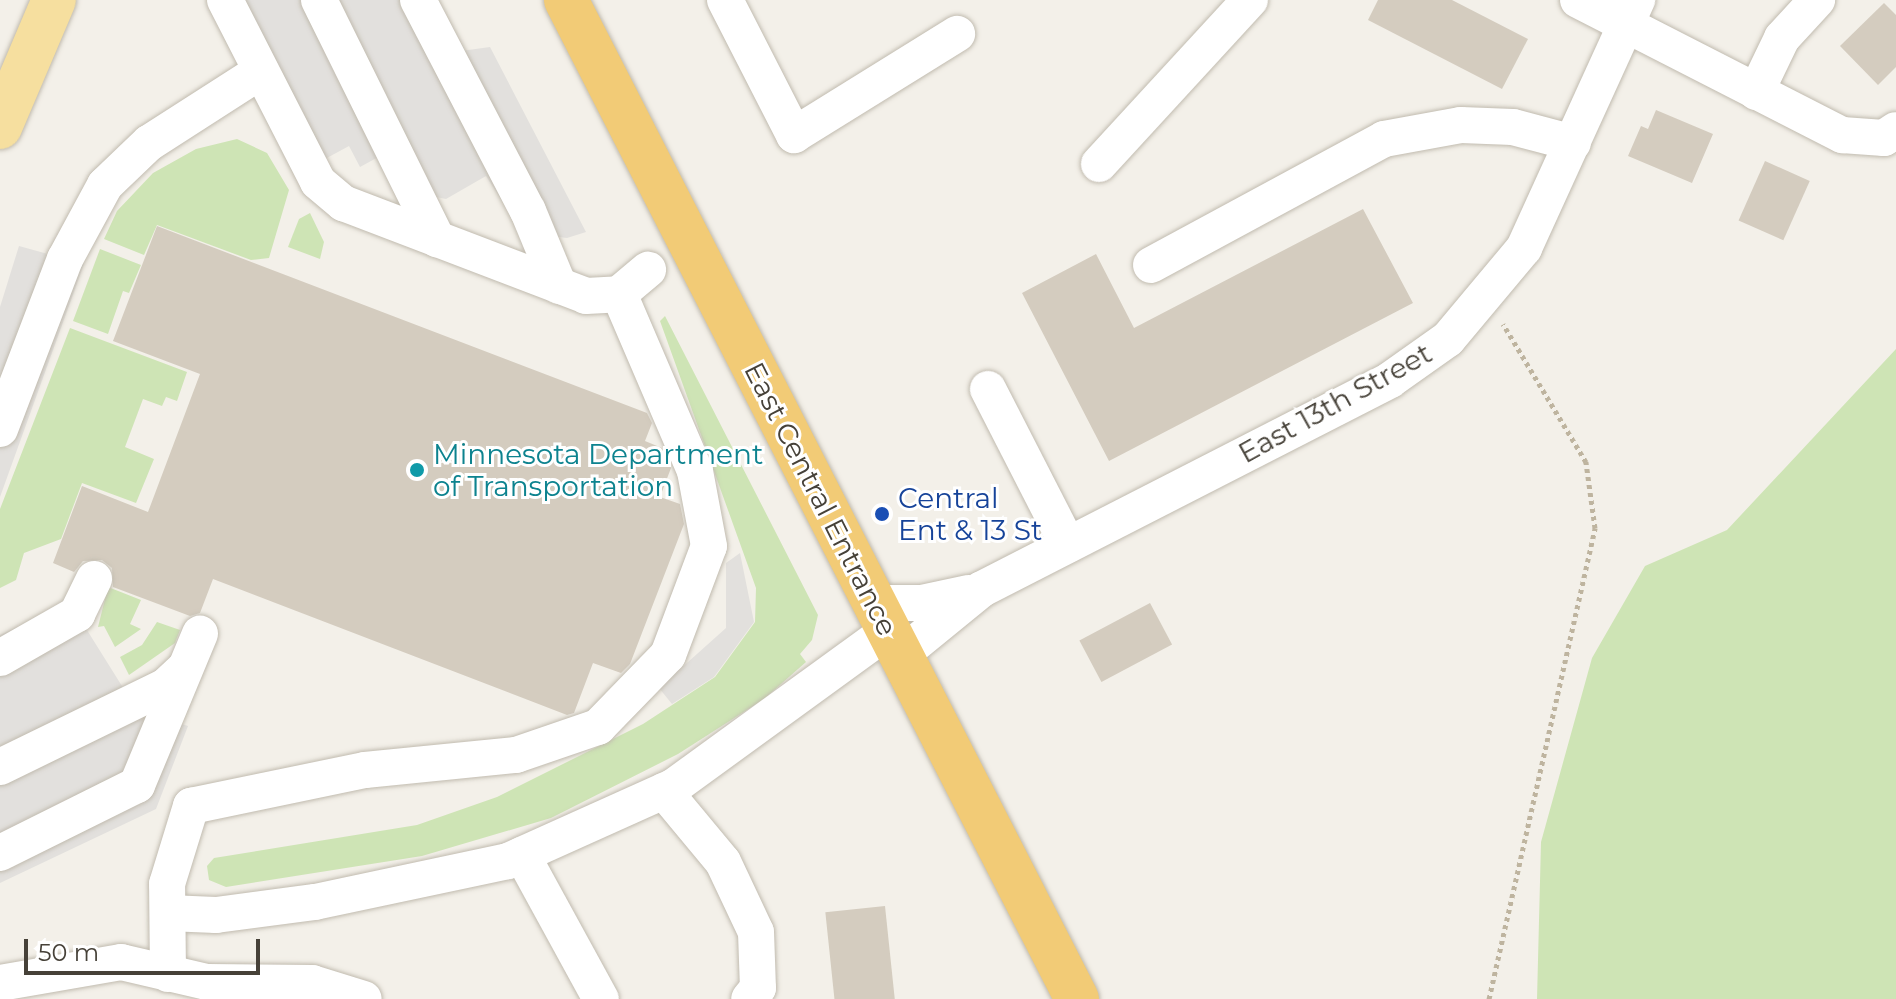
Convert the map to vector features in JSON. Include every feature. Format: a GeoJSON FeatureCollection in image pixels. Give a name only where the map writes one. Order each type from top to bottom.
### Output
{"type":"FeatureCollection","features":[{"type":"Feature","properties":{"kind":"highway","name":"East Central Entrance"},"geometry":{"type":"LineString","coordinates":[[566,0],[1077,999]]}},
{"type":"Feature","properties":{"kind":"main road"},"geometry":{"type":"LineString","coordinates":[[0,127],[54,0]]}},
{"type":"Feature","properties":{"kind":"street"},"geometry":{"type":"LineString","coordinates":[[225,0],[318,182],[343,203],[586,296],[619,294],[648,270]]}},
{"type":"Feature","properties":{"kind":"street"},"geometry":{"type":"LineString","coordinates":[[319,0],[437,239]]}},
{"type":"Feature","properties":{"kind":"street"},"geometry":{"type":"LineString","coordinates":[[418,0],[528,211],[559,286]]}},
{"type":"Feature","properties":{"kind":"street"},"geometry":{"type":"LineString","coordinates":[[725,0],[794,135],[957,34]]}},
{"type":"Feature","properties":{"kind":"street"},"geometry":{"type":"LineString","coordinates":[[1099,164],[1250,0]]}},
{"type":"Feature","properties":{"kind":"street"},"geometry":{"type":"LineString","coordinates":[[1578,0],[1631,12],[1756,92],[1842,135],[1890,134]]}},
{"type":"Feature","properties":{"kind":"street"},"geometry":{"type":"LineString","coordinates":[[1756,92],[1782,38],[1817,0]]}},
{"type":"Feature","properties":{"kind":"street","name":"East 13th Street"},"geometry":{"type":"LineString","coordinates":[[888,630],[982,589],[1390,380],[1448,339],[1487,300],[1524,248],[1631,12]]}},
{"type":"Feature","properties":{"kind":"street"},"geometry":{"type":"LineString","coordinates":[[0,429],[65,259],[105,185],[149,143],[261,71]]}},
{"type":"Feature","properties":{"kind":"street"},"geometry":{"type":"LineString","coordinates":[[1151,265],[1384,139],[1461,125],[1513,127],[1573,143]]}},
{"type":"Feature","properties":{"kind":"street"},"geometry":{"type":"LineString","coordinates":[[168,974],[167,884],[191,806],[365,770],[516,755],[598,727],[668,655],[709,546],[695,471],[619,294]]}},
{"type":"Feature","properties":{"kind":"street"},"geometry":{"type":"LineString","coordinates":[[988,389],[1068,545]]}},
{"type":"Feature","properties":{"kind":"street"},"geometry":{"type":"LineString","coordinates":[[0,658],[77,614],[94,579]]}},
{"type":"Feature","properties":{"kind":"street","name":"East 13th Street"},"geometry":{"type":"LineString","coordinates":[[888,630],[938,601],[982,589]]}},
{"type":"Feature","properties":{"kind":"street"},"geometry":{"type":"LineString","coordinates":[[168,913],[216,915],[315,902],[425,883],[522,855],[664,791],[888,630]]}},
{"type":"Feature","properties":{"kind":"street"},"geometry":{"type":"LineString","coordinates":[[0,853],[137,785],[200,634]]}},
{"type":"Feature","properties":{"kind":"street"},"geometry":{"type":"LineString","coordinates":[[0,767],[166,686],[186,667]]}},
{"type":"Feature","properties":{"kind":"street"},"geometry":{"type":"LineString","coordinates":[[664,791],[723,862],[756,932],[758,988],[749,999]]}},
{"type":"Feature","properties":{"kind":"street"},"geometry":{"type":"LineString","coordinates":[[522,855],[601,999]]}},
{"type":"Feature","properties":{"kind":"street"},"geometry":{"type":"LineString","coordinates":[[0,983],[90,963],[121,962],[168,974],[264,987],[312,983],[364,999]]}},
{"type":"Feature","properties":{"kind":"path"},"geometry":{"type":"LineString","coordinates":[[1487,300],[1586,462],[1595,528],[1489,999]]}},
{"type":"Feature","properties":{"kind":"green space"},"geometry":{"type":"Polygon","coordinates":[[[237,139],[267,153],[289,190],[269,258],[251,260],[157,225],[144,255],[104,239],[117,211],[153,173],[196,149],[237,139]]]}},
{"type":"Feature","properties":{"kind":"green space"},"geometry":{"type":"Polygon","coordinates":[[[310,213],[324,242],[320,259],[288,247],[299,219],[310,213]]]}},
{"type":"Feature","properties":{"kind":"green space"},"geometry":{"type":"Polygon","coordinates":[[[100,249],[141,265],[129,293],[123,291],[108,334],[73,321],[100,249]]]}},
{"type":"Feature","properties":{"kind":"green space"},"geometry":{"type":"Polygon","coordinates":[[[665,316],[818,615],[812,640],[800,654],[806,662],[764,699],[678,754],[551,818],[422,856],[226,887],[209,880],[207,866],[214,858],[417,825],[497,797],[643,724],[715,677],[755,622],[756,588],[660,321],[665,316]]]}},
{"type":"Feature","properties":{"kind":"green space"},"geometry":{"type":"Polygon","coordinates":[[[70,328],[187,372],[177,401],[166,397],[162,406],[143,399],[125,447],[154,459],[136,503],[82,483],[61,539],[24,553],[16,580],[0,588],[0,509],[70,328]]]}},
{"type":"Feature","properties":{"kind":"green space"},"geometry":{"type":"Polygon","coordinates":[[[1896,349],[1896,999],[1537,999],[1541,842],[1592,658],[1645,566],[1727,530],[1896,349]]]}},
{"type":"Feature","properties":{"kind":"green space"},"geometry":{"type":"Polygon","coordinates":[[[108,587],[141,600],[130,624],[141,629],[115,647],[104,626],[98,627],[108,587]]]}},
{"type":"Feature","properties":{"kind":"green space"},"geometry":{"type":"Polygon","coordinates":[[[157,622],[180,630],[175,643],[129,675],[120,657],[142,645],[157,622]]]}},
{"type":"Feature","properties":{"kind":"shaded area"},"geometry":{"type":"Polygon","coordinates":[[[244,0],[434,0],[461,51],[490,47],[586,232],[567,238],[522,232],[486,176],[446,199],[397,189],[382,155],[360,167],[349,146],[325,159],[244,0]]]}},
{"type":"Feature","properties":{"kind":"shaded area"},"geometry":{"type":"Polygon","coordinates":[[[19,246],[84,264],[0,497],[0,307],[19,246]]]}},
{"type":"Feature","properties":{"kind":"shaded area"},"geometry":{"type":"Polygon","coordinates":[[[740,553],[754,622],[714,677],[672,704],[659,688],[726,628],[726,563],[740,553]]]}},
{"type":"Feature","properties":{"kind":"shaded area"},"geometry":{"type":"Polygon","coordinates":[[[70,603],[137,710],[188,726],[156,809],[0,883],[0,635],[70,603]]]}},
{"type":"Feature","properties":{"kind":"building"},"geometry":{"type":"Polygon","coordinates":[[[1378,0],[1452,0],[1528,39],[1502,89],[1368,20],[1378,0]]]}},
{"type":"Feature","properties":{"kind":"building"},"geometry":{"type":"Polygon","coordinates":[[[1884,3],[1896,15],[1896,67],[1878,85],[1840,46],[1884,3]]]}},
{"type":"Feature","properties":{"kind":"building"},"geometry":{"type":"Polygon","coordinates":[[[1656,110],[1713,134],[1692,183],[1628,156],[1641,126],[1648,129],[1656,110]]]}},
{"type":"Feature","properties":{"kind":"building"},"geometry":{"type":"Polygon","coordinates":[[[1765,161],[1810,181],[1783,240],[1739,220],[1765,161]]]}},
{"type":"Feature","properties":{"kind":"building"},"geometry":{"type":"Polygon","coordinates":[[[1363,209],[1413,303],[1109,461],[1022,293],[1096,254],[1134,328],[1363,209]]]}},
{"type":"Feature","properties":{"kind":"building","name":"Minnesota Department of Transportation"},"geometry":{"type":"Polygon","coordinates":[[[157,226],[647,413],[652,423],[645,441],[662,448],[671,468],[660,497],[680,504],[684,524],[630,664],[621,673],[593,663],[574,713],[567,715],[213,579],[200,613],[190,616],[113,587],[112,568],[102,560],[83,561],[74,572],[53,563],[82,486],[148,512],[200,374],[113,341],[157,226]]]}},
{"type":"Feature","properties":{"kind":"building"},"geometry":{"type":"Polygon","coordinates":[[[1150,603],[1172,644],[1101,682],[1079,641],[1150,603]]]}},
{"type":"Feature","properties":{"kind":"building"},"geometry":{"type":"Polygon","coordinates":[[[885,906],[895,999],[834,999],[825,912],[885,906]]]}},
{"type":"Feature","properties":{"kind":"place","name":"Minnesota Department of Transportation"},"geometry":{"type":"Point","coordinates":[417,470]}},
{"type":"Feature","properties":{"kind":"place","name":"Central Ent & 13 St"},"geometry":{"type":"Point","coordinates":[882,514]}}]}
